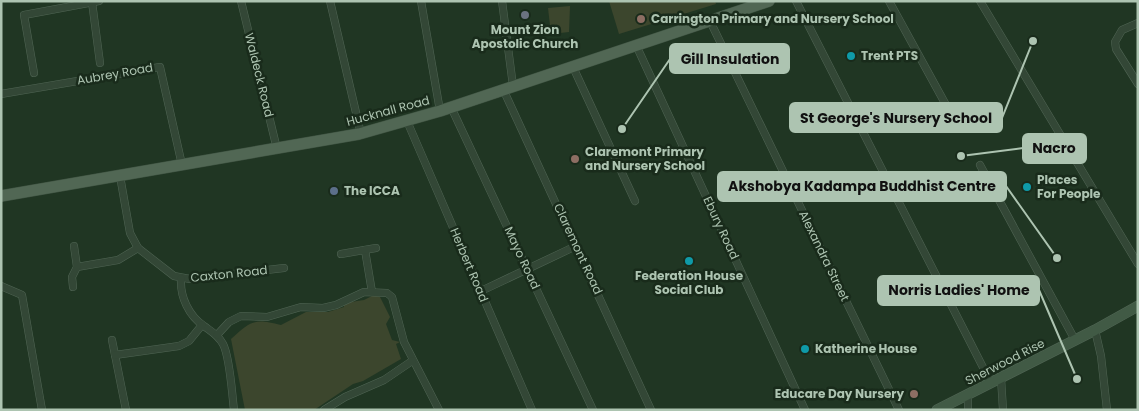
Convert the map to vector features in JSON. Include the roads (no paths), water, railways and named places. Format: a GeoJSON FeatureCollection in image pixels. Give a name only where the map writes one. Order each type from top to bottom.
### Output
{"type":"FeatureCollection","features":[{"type":"Feature","properties":{"kind":"main road","name":"Hucknall Road"},"geometry":{"type":"LineString","coordinates":[[1,196],[361,134],[446,109],[770,1]]}},
{"type":"Feature","properties":{"kind":"main road","name":"Sherwood Rise"},"geometry":{"type":"LineString","coordinates":[[937,410],[1137,308]]}},
{"type":"Feature","properties":{"kind":"street","name":"Waldeck Road"},"geometry":{"type":"LineString","coordinates":[[240,1],[277,149]]}},
{"type":"Feature","properties":{"kind":"street"},"geometry":{"type":"LineString","coordinates":[[330,1],[361,134]]}},
{"type":"Feature","properties":{"kind":"street","name":"Mayo Road"},"geometry":{"type":"LineString","coordinates":[[421,1],[446,109],[527,269],[593,410]]}},
{"type":"Feature","properties":{"kind":"street","name":"Claremont Road"},"geometry":{"type":"LineString","coordinates":[[502,1],[508,88],[576,246],[652,410]]}},
{"type":"Feature","properties":{"kind":"street"},"geometry":{"type":"LineString","coordinates":[[796,1],[991,384]]}},
{"type":"Feature","properties":{"kind":"street"},"geometry":{"type":"LineString","coordinates":[[889,1],[946,105]]}},
{"type":"Feature","properties":{"kind":"street"},"geometry":{"type":"LineString","coordinates":[[980,1],[1138,264]]}},
{"type":"Feature","properties":{"kind":"street"},"geometry":{"type":"LineString","coordinates":[[34,73],[24,15],[96,2],[100,63]]}},
{"type":"Feature","properties":{"kind":"street","name":"Alexandra Street"},"geometry":{"type":"LineString","coordinates":[[710,21],[899,410]]}},
{"type":"Feature","properties":{"kind":"street"},"geometry":{"type":"LineString","coordinates":[[1138,23],[1122,30],[1114,42],[1116,49],[1138,84]]}},
{"type":"Feature","properties":{"kind":"street","name":"Ebury Road"},"geometry":{"type":"LineString","coordinates":[[636,46],[805,410]]}},
{"type":"Feature","properties":{"kind":"street","name":"Aubrey Road"},"geometry":{"type":"LineString","coordinates":[[1,94],[160,66],[182,165]]}},
{"type":"Feature","properties":{"kind":"street"},"geometry":{"type":"LineString","coordinates":[[573,67],[636,201]]}},
{"type":"Feature","properties":{"kind":"street","name":"Herbert Road"},"geometry":{"type":"LineString","coordinates":[[406,121],[532,410]]}},
{"type":"Feature","properties":{"kind":"street"},"geometry":{"type":"LineString","coordinates":[[980,165],[1075,340]]}},
{"type":"Feature","properties":{"kind":"street","name":"Caxton Road"},"geometry":{"type":"LineString","coordinates":[[120,176],[130,233],[138,248],[156,264],[181,279],[284,268]]}},
{"type":"Feature","properties":{"kind":"street"},"geometry":{"type":"LineString","coordinates":[[73,287],[72,277],[77,267],[74,246]]}},
{"type":"Feature","properties":{"kind":"street"},"geometry":{"type":"LineString","coordinates":[[480,291],[576,246]]}},
{"type":"Feature","properties":{"kind":"street"},"geometry":{"type":"LineString","coordinates":[[77,267],[118,260],[138,248]]}},
{"type":"Feature","properties":{"kind":"street"},"geometry":{"type":"LineString","coordinates":[[341,254],[376,248]]}},
{"type":"Feature","properties":{"kind":"street"},"geometry":{"type":"LineString","coordinates":[[365,250],[372,292]]}},
{"type":"Feature","properties":{"kind":"street"},"geometry":{"type":"LineString","coordinates":[[181,279],[183,298],[192,315],[202,325],[217,334],[224,346],[234,410]]}},
{"type":"Feature","properties":{"kind":"street"},"geometry":{"type":"LineString","coordinates":[[1,286],[22,295],[42,410]]}},
{"type":"Feature","properties":{"kind":"street"},"geometry":{"type":"LineString","coordinates":[[217,334],[229,322],[241,316],[267,317],[301,307],[323,308],[336,305],[364,292],[387,293],[392,297],[404,342],[412,361],[439,410]]}},
{"type":"Feature","properties":{"kind":"street"},"geometry":{"type":"LineString","coordinates":[[115,355],[179,346],[190,341],[202,325]]}},
{"type":"Feature","properties":{"kind":"street"},"geometry":{"type":"LineString","coordinates":[[1095,330],[1101,356],[1107,410]]}},
{"type":"Feature","properties":{"kind":"street"},"geometry":{"type":"LineString","coordinates":[[112,340],[126,410]]}},
{"type":"Feature","properties":{"kind":"street"},"geometry":{"type":"LineString","coordinates":[[324,410],[345,397],[384,380],[412,361]]}},
{"type":"Feature","properties":{"kind":"street"},"geometry":{"type":"LineString","coordinates":[[1001,378],[1003,410]]}},
{"type":"Feature","properties":{"kind":"street"},"geometry":{"type":"LineString","coordinates":[[968,395],[968,410]]}},
{"type":"Feature","properties":{"kind":"place","name":"Mount Zion Apostolic Church"},"geometry":{"type":"Point","coordinates":[525,15]}},
{"type":"Feature","properties":{"kind":"place","name":"Carrington Primary and Nursery School"},"geometry":{"type":"Point","coordinates":[641,19]}},
{"type":"Feature","properties":{"kind":"place","name":"St George's Nursery School"},"geometry":{"type":"Point","coordinates":[1033,41]}},
{"type":"Feature","properties":{"kind":"place","name":"Trent PTS"},"geometry":{"type":"Point","coordinates":[851,56]}},
{"type":"Feature","properties":{"kind":"place","name":"Gill Insulation"},"geometry":{"type":"Point","coordinates":[622,129]}},
{"type":"Feature","properties":{"kind":"place","name":"Nacro"},"geometry":{"type":"Point","coordinates":[961,156]}},
{"type":"Feature","properties":{"kind":"place","name":"Claremont Primary and Nursery School"},"geometry":{"type":"Point","coordinates":[575,159]}},
{"type":"Feature","properties":{"kind":"place","name":"Places For People"},"geometry":{"type":"Point","coordinates":[1027,187]}},
{"type":"Feature","properties":{"kind":"place","name":"The ICCA"},"geometry":{"type":"Point","coordinates":[334,191]}},
{"type":"Feature","properties":{"kind":"place","name":"Akshobya Kadampa Buddhist Centre"},"geometry":{"type":"Point","coordinates":[1057,258]}},
{"type":"Feature","properties":{"kind":"place","name":"Federation House Social Club"},"geometry":{"type":"Point","coordinates":[689,261]}},
{"type":"Feature","properties":{"kind":"place","name":"Katherine House"},"geometry":{"type":"Point","coordinates":[805,349]}},
{"type":"Feature","properties":{"kind":"place","name":"Norris Ladies' Home"},"geometry":{"type":"Point","coordinates":[1077,379]}},
{"type":"Feature","properties":{"kind":"place","name":"Educare Day Nursery"},"geometry":{"type":"Point","coordinates":[914,394]}}]}
